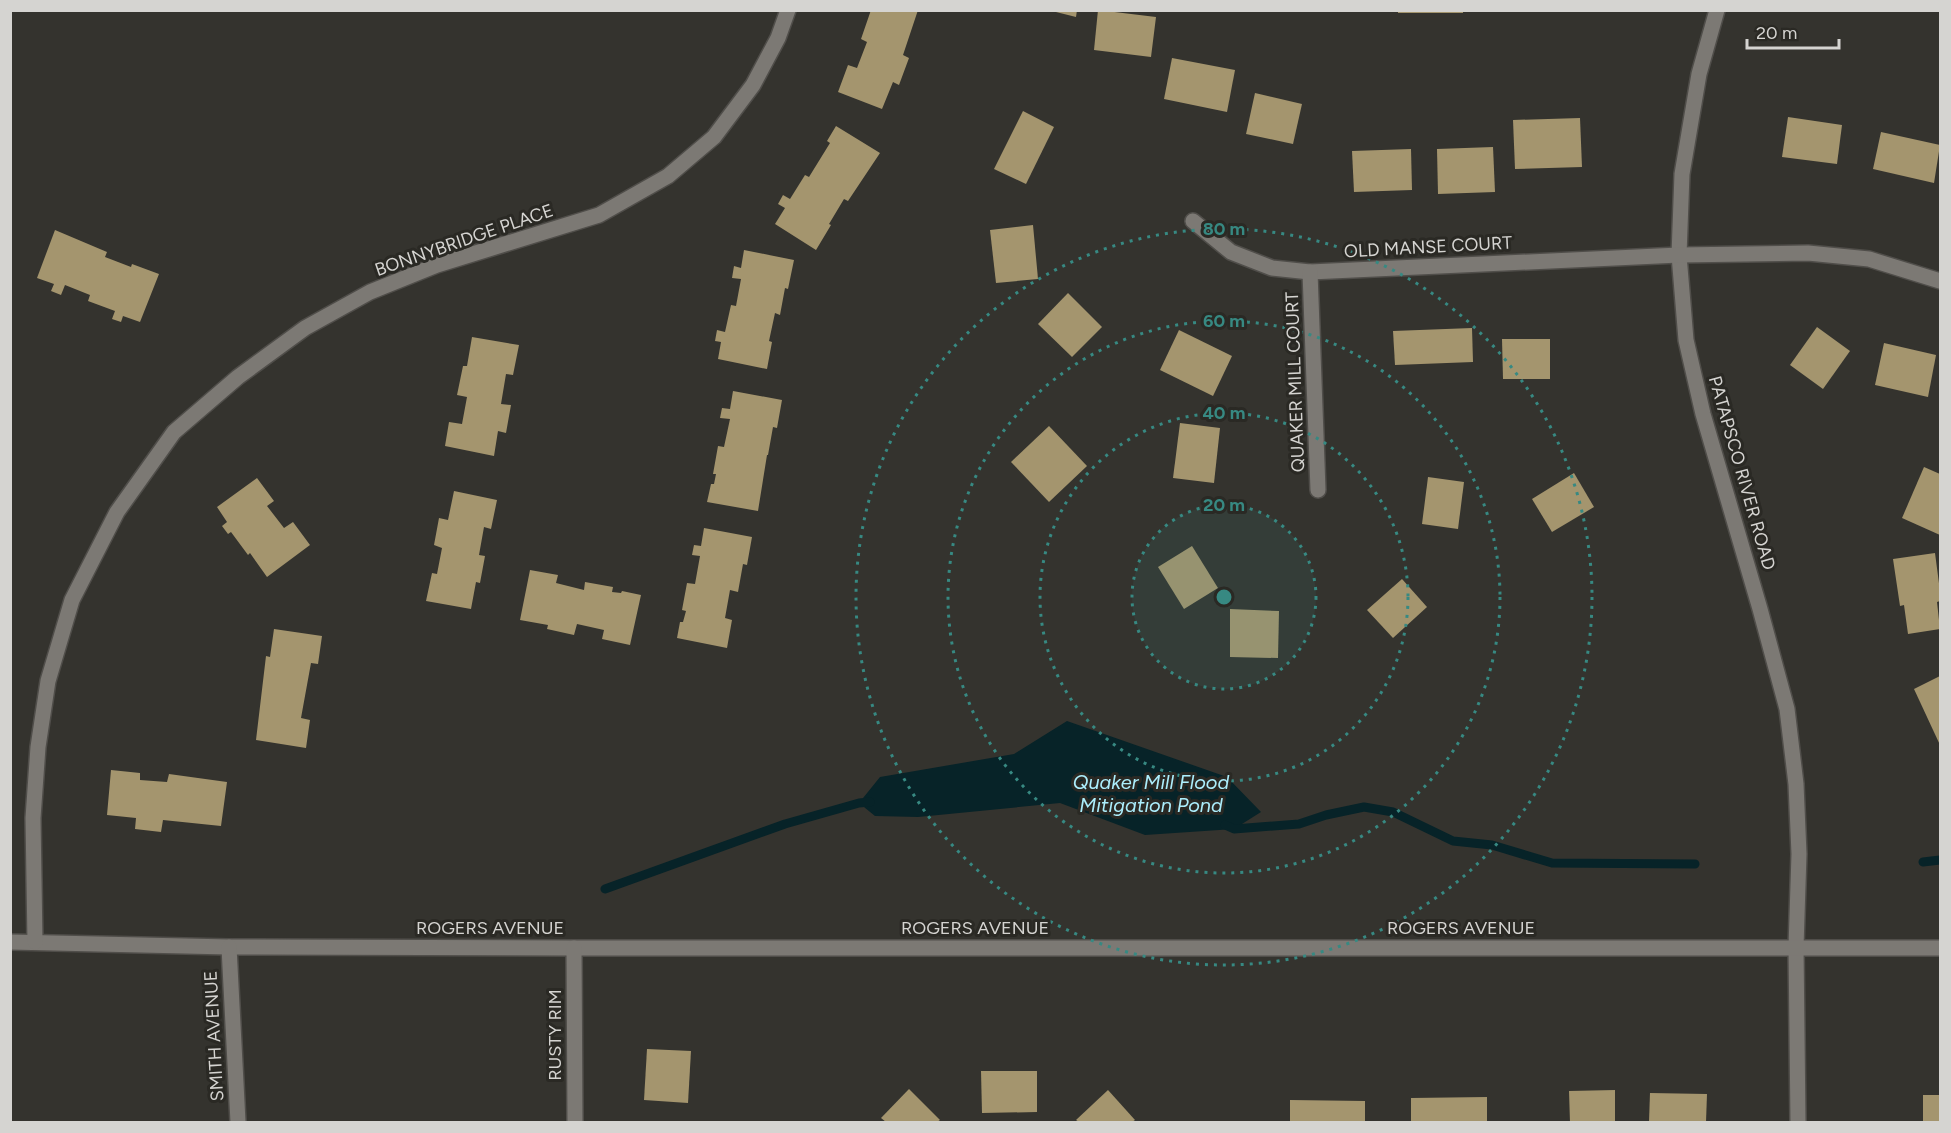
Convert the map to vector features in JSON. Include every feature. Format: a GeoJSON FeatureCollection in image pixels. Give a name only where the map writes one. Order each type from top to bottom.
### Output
{"type":"FeatureCollection","features":[{"type":"Feature","properties":{"kind":"street","name":"BONNYBRIDGE PLACE"},"geometry":{"type":"LineString","coordinates":[[35,942],[33,818],[38,747],[48,681],[77,590],[117,512],[174,432],[247,370],[305,328],[370,292],[437,265],[599,215],[668,176],[714,136],[753,85],[778,38],[788,10]]}},
{"type":"Feature","properties":{"kind":"street","name":"PATAPSCO RIVER ROAD"},"geometry":{"type":"LineString","coordinates":[[1717,10],[1699,74],[1682,174],[1679,255],[1686,339],[1703,414],[1787,709],[1796,784],[1799,854],[1796,947],[1798,1122]]}},
{"type":"Feature","properties":{"kind":"street","name":"OLD MANSE COURT"},"geometry":{"type":"LineString","coordinates":[[1193,221],[1231,252],[1272,268],[1310,272],[1679,255],[1808,253],[1869,259],[1941,281]]}},
{"type":"Feature","properties":{"kind":"street","name":"QUAKER MILL COURT"},"geometry":{"type":"LineString","coordinates":[[1310,272],[1318,490]]}},
{"type":"Feature","properties":{"kind":"street","name":"ROGERS AVENUE"},"geometry":{"type":"LineString","coordinates":[[10,942],[229,947],[1941,948]]}},
{"type":"Feature","properties":{"kind":"street","name":"SMITH AVENUE"},"geometry":{"type":"LineString","coordinates":[[229,947],[238,1122]]}},
{"type":"Feature","properties":{"kind":"street","name":"RUSTY RIM"},"geometry":{"type":"LineString","coordinates":[[574,948],[574,1122]]}},
{"type":"Feature","properties":{"kind":"water","name":"Quaker Mill Flood Mitigation Pond"},"geometry":{"type":"Polygon","coordinates":[[[1067,721],[1227,777],[1261,812],[1234,829],[1145,835],[1060,803],[918,817],[875,816],[859,803],[880,777],[1014,754],[1067,721]]]}},
{"type":"Feature","properties":{"kind":"building"},"geometry":{"type":"Polygon","coordinates":[[[871,10],[918,10],[903,55],[909,58],[899,85],[893,82],[882,109],[838,92],[848,65],[857,68],[867,42],[861,39],[871,10]]]}},
{"type":"Feature","properties":{"kind":"building"},"geometry":{"type":"Polygon","coordinates":[[[1048,10],[1077,10],[1076,17],[1048,10]]]}},
{"type":"Feature","properties":{"kind":"building"},"geometry":{"type":"Polygon","coordinates":[[[1098,10],[1156,17],[1151,57],[1094,50],[1098,10]]]}},
{"type":"Feature","properties":{"kind":"building"},"geometry":{"type":"Polygon","coordinates":[[[1398,10],[1463,10],[1463,13],[1398,13],[1398,10]]]}},
{"type":"Feature","properties":{"kind":"building"},"geometry":{"type":"Polygon","coordinates":[[[1172,58],[1235,70],[1227,112],[1164,99],[1172,58]]]}},
{"type":"Feature","properties":{"kind":"building"},"geometry":{"type":"Polygon","coordinates":[[[1255,93],[1302,104],[1293,144],[1246,134],[1255,93]]]}},
{"type":"Feature","properties":{"kind":"building"},"geometry":{"type":"Polygon","coordinates":[[[1023,111],[1054,127],[1026,184],[994,169],[1023,111]]]}},
{"type":"Feature","properties":{"kind":"building"},"geometry":{"type":"Polygon","coordinates":[[[1788,117],[1842,125],[1837,164],[1782,157],[1788,117]]]}},
{"type":"Feature","properties":{"kind":"building"},"geometry":{"type":"Polygon","coordinates":[[[1580,118],[1582,167],[1515,169],[1513,120],[1580,118]]]}},
{"type":"Feature","properties":{"kind":"building"},"geometry":{"type":"Polygon","coordinates":[[[836,126],[880,153],[848,201],[844,199],[816,250],[775,224],[785,208],[778,204],[783,195],[790,199],[805,175],[809,177],[830,143],[827,141],[836,126]]]}},
{"type":"Feature","properties":{"kind":"building"},"geometry":{"type":"Polygon","coordinates":[[[1881,132],[1940,145],[1934,183],[1873,169],[1881,132]]]}},
{"type":"Feature","properties":{"kind":"building"},"geometry":{"type":"Polygon","coordinates":[[[1493,147],[1495,192],[1438,194],[1437,149],[1493,147]]]}},
{"type":"Feature","properties":{"kind":"building"},"geometry":{"type":"Polygon","coordinates":[[[1411,149],[1412,190],[1354,192],[1352,151],[1411,149]]]}},
{"type":"Feature","properties":{"kind":"building"},"geometry":{"type":"Polygon","coordinates":[[[1033,225],[1038,279],[996,283],[990,230],[1033,225]]]}},
{"type":"Feature","properties":{"kind":"building"},"geometry":{"type":"Polygon","coordinates":[[[55,230],[107,252],[105,257],[159,274],[140,322],[123,316],[121,322],[112,319],[115,311],[88,301],[90,295],[65,285],[61,295],[51,291],[54,284],[37,278],[55,230]]]}},
{"type":"Feature","properties":{"kind":"building"},"geometry":{"type":"Polygon","coordinates":[[[744,250],[794,260],[788,289],[785,288],[780,315],[775,313],[769,341],[772,342],[767,369],[718,359],[721,342],[715,341],[717,330],[725,332],[731,305],[736,306],[741,279],[732,278],[734,266],[741,268],[744,250]]]}},
{"type":"Feature","properties":{"kind":"building"},"geometry":{"type":"Polygon","coordinates":[[[1068,293],[1102,327],[1072,357],[1038,324],[1068,293]]]}},
{"type":"Feature","properties":{"kind":"building"},"geometry":{"type":"Polygon","coordinates":[[[1817,327],[1850,351],[1823,389],[1790,365],[1817,327]]]}},
{"type":"Feature","properties":{"kind":"building"},"geometry":{"type":"Polygon","coordinates":[[[1472,328],[1473,362],[1395,365],[1393,331],[1472,328]]]}},
{"type":"Feature","properties":{"kind":"building"},"geometry":{"type":"Polygon","coordinates":[[[1179,330],[1232,356],[1213,396],[1160,370],[1179,330]]]}},
{"type":"Feature","properties":{"kind":"building"},"geometry":{"type":"Polygon","coordinates":[[[472,337],[519,345],[513,375],[506,374],[501,404],[511,405],[506,433],[498,431],[494,456],[445,446],[449,422],[462,424],[467,397],[457,395],[463,366],[467,366],[472,337]]]}},
{"type":"Feature","properties":{"kind":"building"},"geometry":{"type":"Polygon","coordinates":[[[1502,339],[1550,339],[1550,379],[1503,379],[1502,339]]]}},
{"type":"Feature","properties":{"kind":"building"},"geometry":{"type":"Polygon","coordinates":[[[1884,343],[1936,355],[1928,397],[1875,385],[1884,343]]]}},
{"type":"Feature","properties":{"kind":"building"},"geometry":{"type":"Polygon","coordinates":[[[733,391],[782,400],[777,428],[773,427],[758,511],[707,502],[716,474],[713,474],[718,446],[724,447],[730,419],[720,418],[722,408],[730,409],[733,391]]]}},
{"type":"Feature","properties":{"kind":"building"},"geometry":{"type":"Polygon","coordinates":[[[1180,423],[1220,428],[1214,483],[1173,478],[1180,423]]]}},
{"type":"Feature","properties":{"kind":"building"},"geometry":{"type":"Polygon","coordinates":[[[1049,426],[1087,466],[1049,502],[1011,462],[1049,426]]]}},
{"type":"Feature","properties":{"kind":"building"},"geometry":{"type":"Polygon","coordinates":[[[1924,467],[1940,474],[1940,535],[1902,518],[1924,467]]]}},
{"type":"Feature","properties":{"kind":"building"},"geometry":{"type":"Polygon","coordinates":[[[1574,473],[1594,507],[1552,532],[1532,499],[1574,473]]]}},
{"type":"Feature","properties":{"kind":"building"},"geometry":{"type":"Polygon","coordinates":[[[1428,477],[1464,482],[1458,529],[1422,524],[1428,477]]]}},
{"type":"Feature","properties":{"kind":"building"},"geometry":{"type":"Polygon","coordinates":[[[257,478],[274,501],[267,506],[284,528],[293,522],[310,545],[267,577],[250,553],[248,555],[231,532],[228,534],[222,526],[227,522],[217,507],[257,478]]]}},
{"type":"Feature","properties":{"kind":"building"},"geometry":{"type":"Polygon","coordinates":[[[454,491],[497,500],[491,529],[484,527],[479,555],[485,556],[480,583],[476,582],[471,609],[426,601],[432,573],[437,574],[442,548],[434,545],[439,518],[448,520],[454,491]]]}},
{"type":"Feature","properties":{"kind":"building"},"geometry":{"type":"Polygon","coordinates":[[[704,528],[752,537],[747,565],[743,564],[738,592],[730,590],[725,618],[732,620],[727,648],[677,638],[680,622],[683,622],[686,611],[682,610],[687,583],[695,584],[700,556],[692,555],[694,545],[701,546],[704,528]]]}},
{"type":"Feature","properties":{"kind":"building"},"geometry":{"type":"Polygon","coordinates":[[[1192,546],[1218,588],[1184,609],[1158,567],[1192,546]]]}},
{"type":"Feature","properties":{"kind":"building"},"geometry":{"type":"Polygon","coordinates":[[[1935,553],[1940,591],[1940,601],[1937,602],[1940,629],[1908,634],[1904,605],[1900,606],[1893,559],[1935,553]]]}},
{"type":"Feature","properties":{"kind":"building"},"geometry":{"type":"Polygon","coordinates":[[[530,570],[558,575],[556,583],[584,590],[585,582],[613,587],[612,592],[621,593],[622,591],[641,595],[630,645],[602,639],[604,630],[577,624],[574,635],[547,629],[548,625],[520,620],[530,570]]]}},
{"type":"Feature","properties":{"kind":"building"},"geometry":{"type":"Polygon","coordinates":[[[1402,579],[1427,607],[1393,638],[1367,610],[1402,579]]]}},
{"type":"Feature","properties":{"kind":"building"},"geometry":{"type":"Polygon","coordinates":[[[1230,609],[1279,611],[1278,658],[1230,657],[1230,609]]]}},
{"type":"Feature","properties":{"kind":"building"},"geometry":{"type":"Polygon","coordinates":[[[274,629],[322,636],[318,664],[311,663],[301,718],[310,720],[306,748],[256,740],[266,656],[270,657],[274,629]]]}},
{"type":"Feature","properties":{"kind":"building"},"geometry":{"type":"Polygon","coordinates":[[[1940,676],[1940,745],[1914,689],[1940,676]]]}},
{"type":"Feature","properties":{"kind":"building"},"geometry":{"type":"Polygon","coordinates":[[[111,770],[140,773],[140,780],[167,782],[169,774],[227,782],[221,826],[163,820],[161,832],[135,829],[136,818],[107,815],[111,770]]]}},
{"type":"Feature","properties":{"kind":"building"},"geometry":{"type":"Polygon","coordinates":[[[647,1049],[691,1051],[688,1103],[644,1100],[647,1049]]]}},
{"type":"Feature","properties":{"kind":"building"},"geometry":{"type":"Polygon","coordinates":[[[981,1071],[1037,1071],[1037,1112],[982,1113],[981,1071]]]}},
{"type":"Feature","properties":{"kind":"building"},"geometry":{"type":"Polygon","coordinates":[[[909,1089],[940,1120],[937,1122],[886,1122],[881,1118],[909,1089]]]}},
{"type":"Feature","properties":{"kind":"building"},"geometry":{"type":"Polygon","coordinates":[[[1108,1090],[1135,1120],[1132,1122],[1079,1122],[1076,1120],[1108,1090]]]}},
{"type":"Feature","properties":{"kind":"building"},"geometry":{"type":"Polygon","coordinates":[[[1615,1090],[1615,1122],[1570,1122],[1569,1091],[1615,1090]]]}},
{"type":"Feature","properties":{"kind":"building"},"geometry":{"type":"Polygon","coordinates":[[[1650,1093],[1707,1094],[1706,1122],[1649,1122],[1650,1093]]]}},
{"type":"Feature","properties":{"kind":"building"},"geometry":{"type":"Polygon","coordinates":[[[1923,1095],[1940,1095],[1940,1122],[1923,1122],[1923,1095]]]}},
{"type":"Feature","properties":{"kind":"building"},"geometry":{"type":"Polygon","coordinates":[[[1487,1097],[1487,1122],[1411,1122],[1411,1098],[1487,1097]]]}},
{"type":"Feature","properties":{"kind":"building"},"geometry":{"type":"Polygon","coordinates":[[[1290,1100],[1365,1101],[1365,1122],[1290,1122],[1290,1100]]]}},
{"type":"Feature","properties":{"kind":"waterway"},"geometry":{"type":"LineString","coordinates":[[605,889],[785,824],[870,802]]}},
{"type":"Feature","properties":{"kind":"waterway"},"geometry":{"type":"LineString","coordinates":[[1225,825],[1234,829],[1299,824],[1326,815],[1364,807],[1393,812],[1453,841],[1492,845],[1552,863],[1695,864]]}},
{"type":"Feature","properties":{"kind":"waterway"},"geometry":{"type":"LineString","coordinates":[[1923,862],[1940,860]]}}]}
